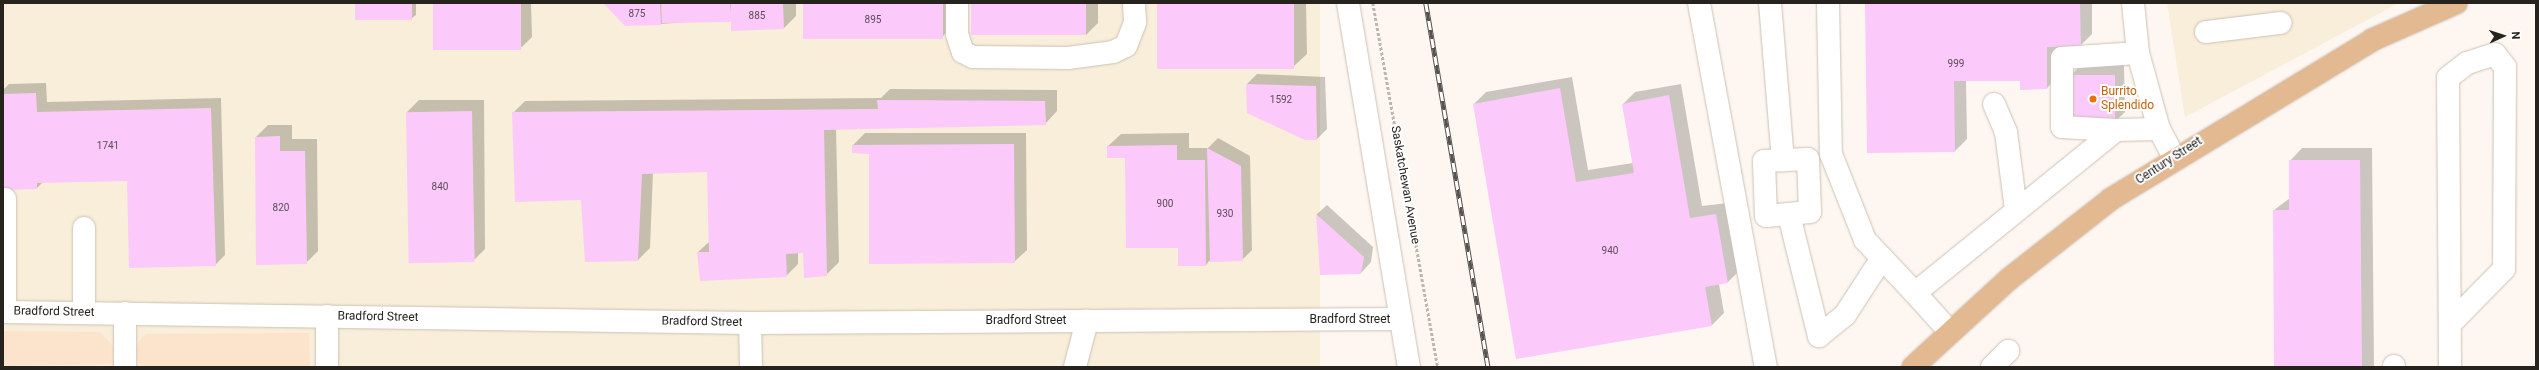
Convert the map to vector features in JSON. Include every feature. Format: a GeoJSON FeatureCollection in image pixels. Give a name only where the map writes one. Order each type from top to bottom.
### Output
{"type":"FeatureCollection","features":[{"type":"Feature","properties":{"kind":"main road","name":"Century Street"},"geometry":{"type":"LineString","coordinates":[[1913,367],[1950,332],[2077,224],[2174,157],[2372,40],[2456,3]]}},
{"type":"Feature","properties":{"kind":"street"},"geometry":{"type":"LineString","coordinates":[[957,3],[957,34],[964,52],[968,54],[1068,58],[1113,52],[1126,46],[1135,22],[1134,3]]}},
{"type":"Feature","properties":{"kind":"street"},"geometry":{"type":"LineString","coordinates":[[1348,3],[1409,367]]}},
{"type":"Feature","properties":{"kind":"street"},"geometry":{"type":"LineString","coordinates":[[1699,3],[1766,367]]}},
{"type":"Feature","properties":{"kind":"street"},"geometry":{"type":"LineString","coordinates":[[1770,3],[1783,160]]}},
{"type":"Feature","properties":{"kind":"street"},"geometry":{"type":"LineString","coordinates":[[1828,3],[1831,154],[1865,240],[1950,332]]}},
{"type":"Feature","properties":{"kind":"street"},"geometry":{"type":"LineString","coordinates":[[2133,3],[2138,53],[2159,129],[2174,157]]}},
{"type":"Feature","properties":{"kind":"street"},"geometry":{"type":"LineString","coordinates":[[2206,32],[2280,23]]}},
{"type":"Feature","properties":{"kind":"street"},"geometry":{"type":"LineString","coordinates":[[2138,53],[2062,58],[2062,127],[2116,130],[2159,129]]}},
{"type":"Feature","properties":{"kind":"street"},"geometry":{"type":"LineString","coordinates":[[2450,324],[2504,269],[2505,67],[2495,54],[2467,63],[2448,78],[2450,367]]}},
{"type":"Feature","properties":{"kind":"street"},"geometry":{"type":"LineString","coordinates":[[1994,104],[2006,132],[2016,210]]}},
{"type":"Feature","properties":{"kind":"street"},"geometry":{"type":"LineString","coordinates":[[1915,293],[2116,130]]}},
{"type":"Feature","properties":{"kind":"street"},"geometry":{"type":"LineString","coordinates":[[1808,159],[1810,212],[1766,216],[1764,161],[1783,160],[1808,159]]}},
{"type":"Feature","properties":{"kind":"street"},"geometry":{"type":"LineString","coordinates":[[4,312],[5,199]]}},
{"type":"Feature","properties":{"kind":"street"},"geometry":{"type":"LineString","coordinates":[[1789,215],[1819,336],[1845,315],[1882,258]]}},
{"type":"Feature","properties":{"kind":"street"},"geometry":{"type":"LineString","coordinates":[[84,228],[84,313]]}},
{"type":"Feature","properties":{"kind":"street","name":"Bradford Street"},"geometry":{"type":"LineString","coordinates":[[4,312],[750,322],[1401,320]]}},
{"type":"Feature","properties":{"kind":"street"},"geometry":{"type":"LineString","coordinates":[[125,313],[125,367]]}},
{"type":"Feature","properties":{"kind":"street"},"geometry":{"type":"LineString","coordinates":[[327,316],[327,367]]}},
{"type":"Feature","properties":{"kind":"street"},"geometry":{"type":"LineString","coordinates":[[1076,367],[1087,321]]}},
{"type":"Feature","properties":{"kind":"street"},"geometry":{"type":"LineString","coordinates":[[750,322],[751,367]]}},
{"type":"Feature","properties":{"kind":"street"},"geometry":{"type":"LineString","coordinates":[[1992,367],[2008,351]]}},
{"type":"Feature","properties":{"kind":"path","name":"Saskatchewan Avenue"},"geometry":{"type":"LineString","coordinates":[[1373,3],[1438,367]]}},
{"type":"Feature","properties":{"kind":"shaded area"},"geometry":{"type":"Polygon","coordinates":[[[3,3],[1320,3],[1320,367],[3,367],[3,3]]]}},
{"type":"Feature","properties":{"kind":"shaded area"},"geometry":{"type":"Polygon","coordinates":[[[2167,3],[2399,3],[2185,117],[2167,3]]]}},
{"type":"Feature","properties":{"kind":"shaded area"},"geometry":{"type":"Polygon","coordinates":[[[3,331],[100,332],[114,347],[113,364],[3,366],[3,331]]]}},
{"type":"Feature","properties":{"kind":"shaded area"},"geometry":{"type":"Polygon","coordinates":[[[309,333],[310,367],[141,366],[136,358],[138,342],[146,334],[309,333]]]}},
{"type":"Feature","properties":{"kind":"building"},"geometry":{"type":"Polygon","coordinates":[[[355,3],[412,3],[412,20],[355,20],[355,3]]]}},
{"type":"Feature","properties":{"kind":"building"},"geometry":{"type":"Polygon","coordinates":[[[433,3],[521,3],[521,50],[433,50],[433,3]]]}},
{"type":"Feature","properties":{"kind":"building"},"geometry":{"type":"Polygon","coordinates":[[[603,3],[660,3],[661,25],[625,26],[603,3]]]}},
{"type":"Feature","properties":{"kind":"building"},"geometry":{"type":"Polygon","coordinates":[[[661,3],[730,3],[730,13],[731,3],[783,3],[784,29],[731,31],[731,22],[662,23],[661,3]]]}},
{"type":"Feature","properties":{"kind":"building"},"geometry":{"type":"Polygon","coordinates":[[[803,3],[943,3],[943,39],[803,39],[803,3]]]}},
{"type":"Feature","properties":{"kind":"building"},"geometry":{"type":"Polygon","coordinates":[[[971,3],[1086,3],[1086,35],[971,35],[971,3]]]}},
{"type":"Feature","properties":{"kind":"building"},"geometry":{"type":"Polygon","coordinates":[[[1157,3],[1294,3],[1294,69],[1157,69],[1157,3]]]}},
{"type":"Feature","properties":{"kind":"building"},"geometry":{"type":"Polygon","coordinates":[[[1865,3],[2080,3],[2081,47],[2047,47],[2047,89],[2020,90],[2020,81],[1954,81],[1955,152],[1867,153],[1865,3]]]}},
{"type":"Feature","properties":{"kind":"building","name":"Burrito Splendido"},"geometry":{"type":"Polygon","coordinates":[[[2070,75],[2115,75],[2115,123],[2070,123],[2070,75]]]}},
{"type":"Feature","properties":{"kind":"building"},"geometry":{"type":"Polygon","coordinates":[[[1246,84],[1316,86],[1317,140],[1305,140],[1247,113],[1246,84]]]}},
{"type":"Feature","properties":{"kind":"building"},"geometry":{"type":"Polygon","coordinates":[[[1560,88],[1576,182],[1634,173],[1622,104],[1669,95],[1690,218],[1716,214],[1728,283],[1705,287],[1712,326],[1516,359],[1473,104],[1560,88]]]}},
{"type":"Feature","properties":{"kind":"building"},"geometry":{"type":"Polygon","coordinates":[[[36,93],[37,112],[211,108],[216,266],[129,268],[127,181],[37,183],[37,189],[3,190],[3,94],[36,93]]]}},
{"type":"Feature","properties":{"kind":"building"},"geometry":{"type":"Polygon","coordinates":[[[877,100],[1045,101],[1046,125],[824,130],[827,276],[804,278],[803,253],[786,254],[787,277],[700,281],[697,252],[709,252],[707,172],[642,174],[638,261],[585,262],[581,200],[515,202],[512,112],[878,109],[877,100]]]}},
{"type":"Feature","properties":{"kind":"building"},"geometry":{"type":"Polygon","coordinates":[[[472,111],[475,262],[409,263],[406,112],[472,111]]]}},
{"type":"Feature","properties":{"kind":"building"},"geometry":{"type":"Polygon","coordinates":[[[280,136],[280,151],[305,151],[307,264],[256,265],[255,137],[280,136]]]}},
{"type":"Feature","properties":{"kind":"building"},"geometry":{"type":"Polygon","coordinates":[[[1014,144],[1015,263],[869,264],[869,154],[852,153],[852,145],[1014,144]]]}},
{"type":"Feature","properties":{"kind":"building"},"geometry":{"type":"Polygon","coordinates":[[[1177,145],[1177,160],[1205,160],[1206,266],[1178,266],[1178,248],[1126,248],[1125,158],[1107,158],[1107,146],[1177,145]]]}},
{"type":"Feature","properties":{"kind":"building"},"geometry":{"type":"Polygon","coordinates":[[[1207,148],[1241,166],[1243,261],[1210,262],[1207,148]]]}},
{"type":"Feature","properties":{"kind":"building"},"geometry":{"type":"Polygon","coordinates":[[[2289,160],[2360,160],[2362,367],[2274,367],[2273,210],[2289,210],[2289,160]]]}},
{"type":"Feature","properties":{"kind":"building"},"geometry":{"type":"Polygon","coordinates":[[[1316,214],[1364,257],[1361,274],[1320,275],[1316,214]]]}},
{"type":"Feature","properties":{"kind":"railway"},"geometry":{"type":"LineString","coordinates":[[1426,3],[1488,367]]}},
{"type":"Feature","properties":{"kind":"place","name":"Burrito Splendido"},"geometry":{"type":"Point","coordinates":[2093,99]}}]}
